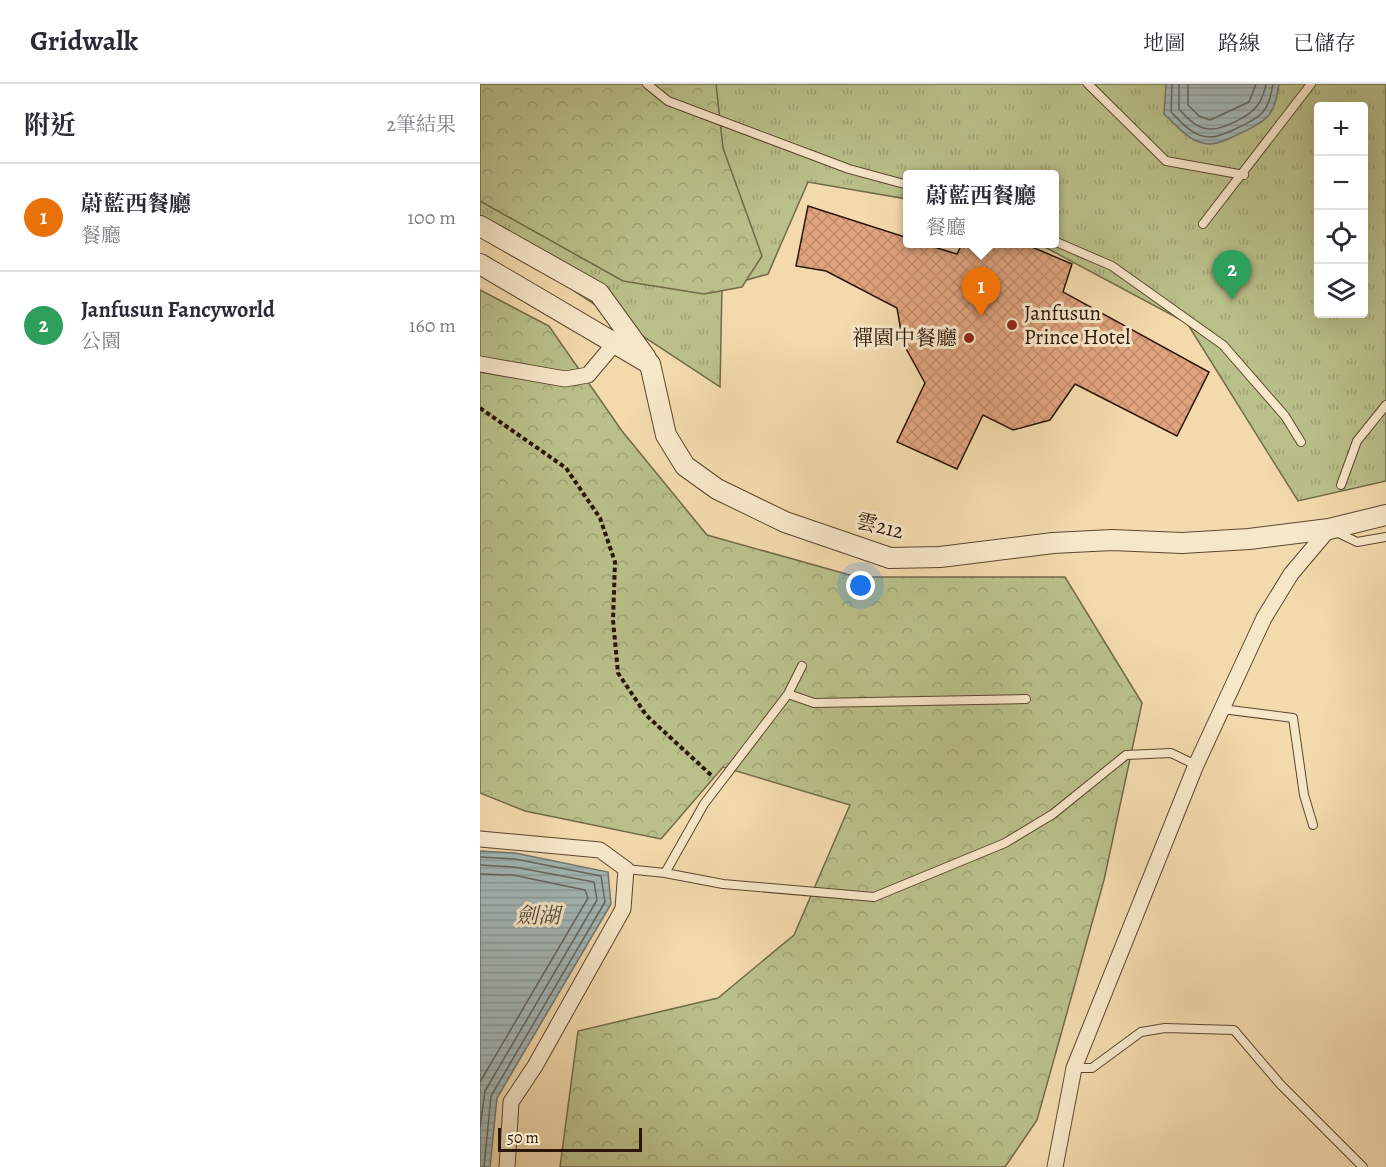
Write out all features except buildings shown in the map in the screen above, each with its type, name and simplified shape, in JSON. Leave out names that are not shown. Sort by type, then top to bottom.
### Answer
[{"type":"street","points":[[480,226],[599,293],[650,364]]},
{"type":"street","points":[[480,264],[650,364]]},
{"type":"street","points":[[480,364],[565,379],[588,375],[615,343]]},
{"type":"street","name":"雲212","points":[[650,364],[666,435],[686,466],[717,489],[785,522],[890,558],[940,557],[1053,543],[1112,540],[1182,543],[1249,539],[1329,529],[1386,515]]},
{"type":"street","points":[[1055,1167],[1074,1068],[1196,765],[1264,618],[1291,574],[1329,529]]},
{"type":"street","points":[[480,839],[600,850],[626,869],[623,909],[535,1066],[511,1102],[507,1167]]},
{"type":"lane","points":[[647,84],[668,101],[849,170],[903,184]]},
{"type":"lane","points":[[1088,84],[1166,161],[1244,175]]},
{"type":"lane","points":[[1203,224],[1244,175],[1311,84]]},
{"type":"lane","points":[[1059,244],[1112,266],[1223,345],[1285,416],[1301,442]]},
{"type":"lane","points":[[1341,485],[1357,441],[1386,405]]},
{"type":"lane","points":[[1329,529],[1356,542],[1386,537]]},
{"type":"lane","points":[[665,873],[704,804],[788,694],[802,666]]},
{"type":"lane","points":[[788,694],[814,703],[1026,699]]},
{"type":"lane","points":[[1222,709],[1293,718],[1304,795],[1313,825]]},
{"type":"lane","points":[[626,869],[665,873],[723,884],[874,897],[1005,843],[1053,814],[1126,755],[1171,753],[1196,765]]},
{"type":"lane","points":[[1074,1068],[1092,1068],[1141,1032],[1165,1028],[1234,1030],[1280,1084],[1363,1167]]},
{"type":"path","points":[[480,408],[566,468],[600,518],[615,562],[613,620],[618,673],[646,715],[720,783]]},
{"type":"green space","points":[[480,84],[1386,84],[1386,481],[1298,501],[1187,323],[1046,248],[1059,248],[1059,170],[903,170],[903,198],[808,182],[768,274],[722,287],[720,387],[480,229]]},
{"type":"green space","points":[[480,84],[716,84],[723,148],[762,256],[742,287],[704,294],[623,281],[480,201]]},
{"type":"green space","points":[[480,290],[549,326],[622,431],[707,535],[857,577],[1065,577],[1142,703],[1104,880],[1037,1120],[1005,1167],[560,1167],[578,1031],[718,998],[794,935],[850,805],[723,767],[661,839],[525,811],[480,793]]},
{"type":"water","points":[[1166,84],[1279,84],[1274,107],[1266,118],[1239,134],[1210,144],[1191,138],[1164,114]]},
{"type":"water","name":"劍湖","points":[[480,851],[515,853],[608,872],[611,904],[497,1098],[490,1167],[480,1167]]},
{"type":"place","name":"Janfusun Fancyworld","points":[[1232,300]]},
{"type":"place","name":"蔚藍西餐廳","points":[[981,317]]},
{"type":"place","name":"Janfusun Prince Hotel","points":[[1012,325]]},
{"type":"place","name":"禪園中餐廳","points":[[969,338]]}]
